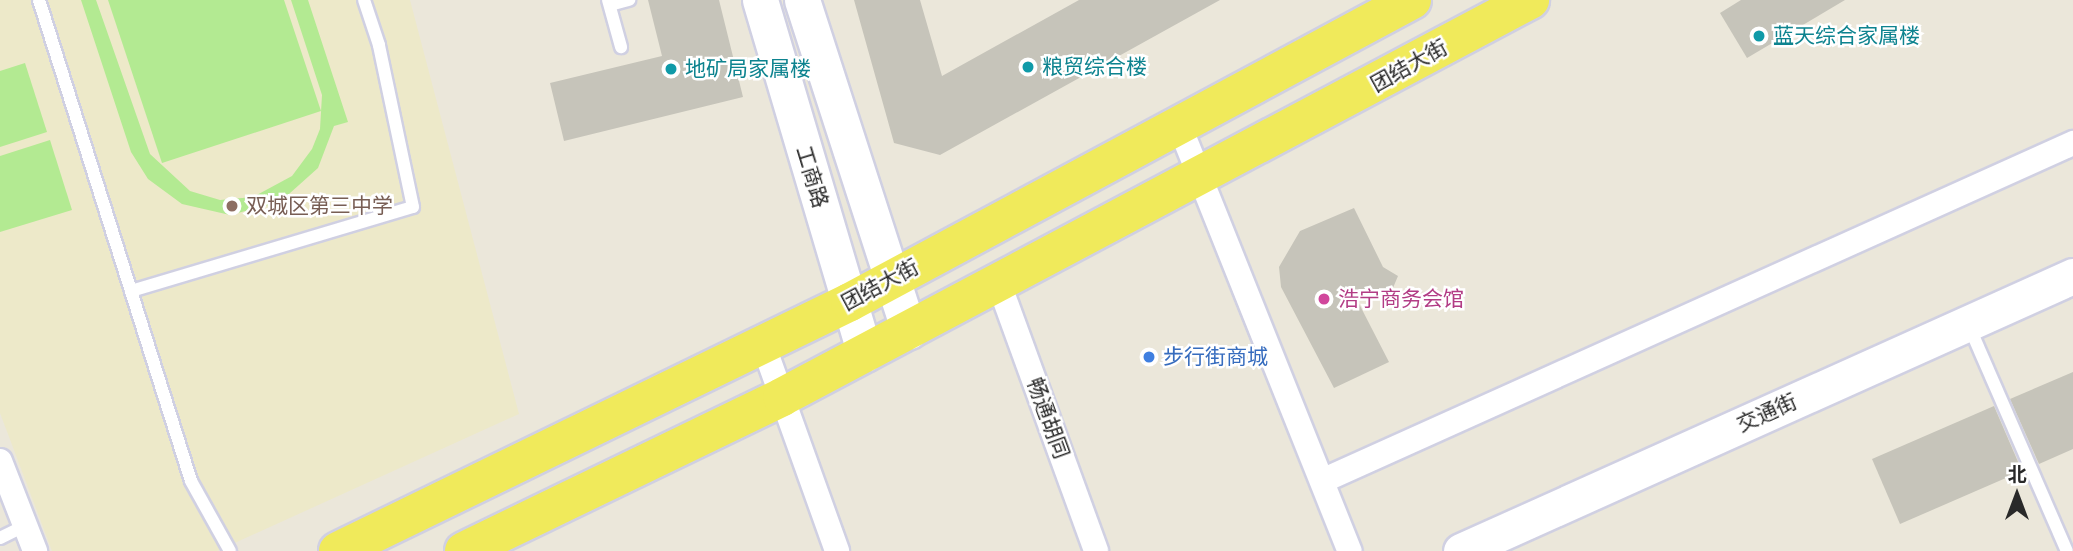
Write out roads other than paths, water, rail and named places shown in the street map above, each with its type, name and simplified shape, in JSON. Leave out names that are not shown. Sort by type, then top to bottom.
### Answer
[{"type":"main road","name":"工商路","points":[[760,0],[865,354]]},
{"type":"main road","points":[[802,0],[909,331]]},
{"type":"main road","name":"团结大街","points":[[338,551],[850,302],[1412,0]]},
{"type":"main road","name":"团结大街","points":[[464,551],[782,397],[1201,178],[1530,0]]},
{"type":"main road","name":"交通街","points":[[1461,551],[2073,276]]},
{"type":"street","points":[[1180,127],[1350,551]]},
{"type":"street","points":[[1322,481],[2073,143]]},
{"type":"street","name":"畅通胡同","points":[[999,284],[1096,551]]},
{"type":"street","points":[[764,344],[837,551]]},
{"type":"street","points":[[0,461],[35,551]]},
{"type":"lane","points":[[39,0],[191,481],[230,551]]},
{"type":"lane","points":[[131,291],[414,207],[364,0]]},
{"type":"lane","points":[[621,47],[609,2],[629,0]]},
{"type":"lane","points":[[1968,323],[2067,551]]},
{"type":"lane","points":[[0,538],[25,526]]},
{"type":"place","name":"蓝天综合家属楼","points":[[1759,36]]},
{"type":"place","name":"粮贸综合楼","points":[[1028,67]]},
{"type":"place","name":"地矿局家属楼","points":[[671,69]]},
{"type":"place","name":"双城区第三中学","points":[[232,206]]},
{"type":"place","name":"浩宁商务会馆","points":[[1324,299]]},
{"type":"place","name":"步行街商城","points":[[1149,357]]}]
